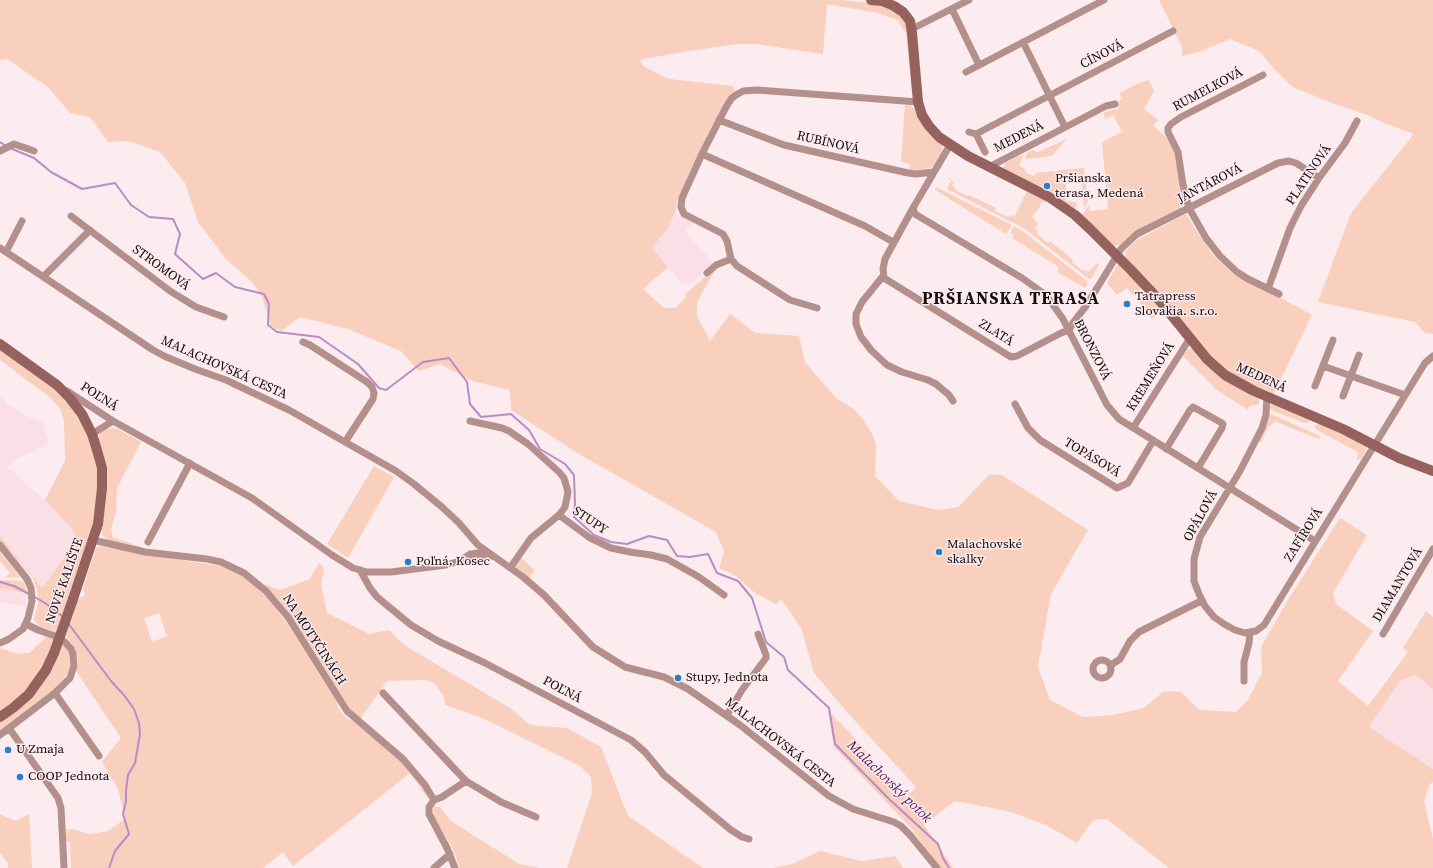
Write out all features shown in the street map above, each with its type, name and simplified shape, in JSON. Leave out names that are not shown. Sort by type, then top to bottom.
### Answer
[{"type":"street","points":[[871,0],[888,3],[899,9],[907,17],[912,30],[918,102],[922,115],[929,126],[939,137],[950,145],[989,167]]},
{"type":"street","points":[[912,30],[969,0]]},
{"type":"street","points":[[966,72],[1104,0]]},
{"type":"street","points":[[952,9],[979,65]]},
{"type":"street","points":[[1161,28],[1165,36]]},
{"type":"street","name":"CÍNOVÁ","points":[[986,152],[973,133],[1050,96],[1173,32]]},
{"type":"street","points":[[1023,42],[1065,127]]},
{"type":"street","name":"RUMELKOVÁ","points":[[1189,208],[1183,184],[1178,152],[1168,132],[1171,124],[1181,117],[1263,75]]},
{"type":"street","points":[[817,308],[790,300],[737,266],[731,259],[727,241],[723,234],[687,216],[682,211],[682,198],[702,154],[731,100],[736,94],[749,90],[918,102]]},
{"type":"street","name":"MEDENÁ","points":[[989,167],[1106,106],[1115,104]]},
{"type":"street","name":"RUBÍNOVÁ","points":[[719,120],[784,145],[908,173],[916,174],[934,172]]},
{"type":"street","name":"PLATINOVÁ","points":[[1268,289],[1295,217],[1304,200],[1345,143],[1357,121]]},
{"type":"street","points":[[6,148],[14,144],[34,151]]},
{"type":"street","points":[[950,145],[893,242],[885,258],[883,276],[862,302],[856,314],[856,324],[861,337],[871,350],[887,364],[902,372],[928,380],[943,390],[953,401]]},
{"type":"street","points":[[702,154],[865,226],[893,242]]},
{"type":"street","name":"JANTÁROVÁ","points":[[1117,255],[1121,248],[1137,234],[1283,161],[1296,163],[1319,178]]},
{"type":"street","name":"MEDENÁ","points":[[989,167],[1056,201],[1090,229],[1117,255],[1160,301],[1207,359],[1225,376],[1242,386],[1343,429],[1399,458],[1433,471]]},
{"type":"street","name":"BRONZOVÁ","points":[[913,208],[916,215],[1022,278],[1046,295],[1056,308],[1069,330],[1107,405],[1119,419],[1315,541]]},
{"type":"street","points":[[1189,208],[1206,238],[1220,256],[1237,272],[1279,294]]},
{"type":"street","name":"STROMOVÁ","points":[[71,216],[176,294],[196,307],[224,317]]},
{"type":"street","points":[[3,250],[22,221]]},
{"type":"street","points":[[43,277],[90,230]]},
{"type":"street","name":"MALACHOVSKÁ CESTA","points":[[3,250],[164,356],[237,384],[289,410],[396,471],[414,484],[459,523],[476,550],[490,554],[544,595],[584,639],[604,654],[625,667],[664,677],[688,689],[727,716],[829,796],[853,809],[894,822],[901,826],[937,868]]},
{"type":"street","points":[[1069,330],[1086,306],[1117,255]]},
{"type":"street","points":[[706,273],[716,265],[731,259]]},
{"type":"street","name":"ZLATÁ","points":[[883,276],[887,280],[1006,354],[1014,357],[1069,330]]},
{"type":"street","name":"KREMEŇOVÁ","points":[[1133,428],[1190,338]]},
{"type":"street","points":[[1315,386],[1333,340]]},
{"type":"street","points":[[303,342],[310,344],[367,382],[372,387],[374,393],[373,399],[345,442]]},
{"type":"street","name":"POĽNÁ","points":[[0,344],[57,385],[113,421],[252,498],[341,562],[360,570],[376,573],[446,565]]},
{"type":"street","points":[[1343,396],[1359,355]]},
{"type":"street","name":"ZAFÍROVÁ","points":[[1250,633],[1256,631],[1264,625],[1425,363],[1433,356]]},
{"type":"street","points":[[1323,366],[1405,395]]},
{"type":"street","name":"NOVÉ KALIŠTE","points":[[0,717],[30,694],[46,670],[54,653],[98,524],[102,488],[102,468],[92,434],[82,414],[69,397],[57,385]]},
{"type":"street","points":[[1230,489],[1262,428],[1266,415],[1267,396]]},
{"type":"street","name":"TOPÁSOVÁ","points":[[1016,404],[1028,428],[1040,440],[1117,488],[1128,483],[1153,441]]},
{"type":"street","points":[[1166,449],[1193,407],[1222,423],[1222,428],[1198,468]]},
{"type":"street","points":[[92,434],[113,421]]},
{"type":"street","name":"STUPY","points":[[470,421],[509,431],[528,444],[560,472],[564,478],[568,492],[565,507],[559,515],[597,542],[620,550],[667,559],[699,577],[724,595]]},
{"type":"street","points":[[148,542],[190,463]]},
{"type":"street","name":"OPÁLOVÁ","points":[[1230,489],[1200,537],[1195,551],[1194,574],[1196,588],[1201,601],[1209,611],[1224,624],[1240,632],[1250,633]]},
{"type":"street","points":[[510,568],[531,538],[559,515]]},
{"type":"street","name":"NA MOTYČINÁCH","points":[[93,540],[145,552],[207,559],[220,562],[244,573],[255,581],[278,604],[288,617],[347,711],[403,759],[425,785],[434,800]]},
{"type":"street","points":[[0,545],[25,574],[31,588],[32,601],[26,624],[17,635],[0,643]]},
{"type":"street","name":"DIAMANTOVÁ","points":[[1383,634],[1433,549]]},
{"type":"street","name":"MALACHOVSKÁ CESTA","points":[[446,565],[460,561],[476,550]]},
{"type":"street","points":[[1426,560],[1433,565]]},
{"type":"street","name":"POĽNÁ","points":[[360,570],[377,597],[411,625],[438,641],[485,663],[631,740],[645,752],[664,775],[730,830],[748,839]]},
{"type":"street","points":[[1111,665],[1120,659],[1130,641],[1139,632],[1201,601]]},
{"type":"street","points":[[0,735],[55,693],[66,683],[73,672],[74,661],[71,649],[65,642],[58,637],[26,624]]},
{"type":"street","points":[[1244,681],[1244,662],[1250,633]]},
{"type":"street","points":[[727,716],[742,690],[766,658],[758,634]]},
{"type":"street","points":[[55,693],[99,756]]},
{"type":"street","points":[[383,693],[466,781],[501,802],[536,817]]},
{"type":"street","points":[[10,728],[58,798],[62,808],[64,868]]},
{"type":"street","points":[[455,868],[450,854],[429,814],[429,807],[434,800],[442,797],[466,781]]},
{"type":"street","points":[[434,868],[450,854]]},
{"type":"shaded area","points":[[0,0],[842,0],[870,3],[892,8],[906,22],[912,94],[906,34],[898,20],[878,13],[827,4],[823,54],[757,44],[738,44],[689,51],[643,59],[640,61],[643,66],[669,79],[733,86],[735,91],[725,103],[688,176],[677,201],[675,213],[668,228],[652,248],[668,267],[643,289],[664,308],[675,308],[686,297],[685,294],[717,267],[697,302],[697,316],[710,341],[730,314],[756,333],[799,336],[805,362],[837,399],[854,409],[872,434],[876,444],[875,476],[899,501],[938,510],[958,507],[990,474],[1002,475],[1088,530],[1051,594],[1038,667],[1050,700],[1083,717],[1112,715],[1144,708],[1164,691],[1181,692],[1199,710],[1236,712],[1248,700],[1262,673],[1261,647],[1289,598],[1340,518],[1367,535],[1333,593],[1336,604],[1373,631],[1338,681],[1368,706],[1408,652],[1403,648],[1426,611],[1433,617],[1433,689],[1416,675],[1400,681],[1369,727],[1433,769],[1433,782],[1430,784],[1424,801],[1433,839],[1433,868],[1169,868],[1107,819],[1093,820],[1077,843],[1046,825],[1008,811],[955,801],[924,825],[953,868],[940,868],[912,829],[834,747],[828,711],[851,734],[905,798],[916,787],[846,711],[814,673],[801,628],[781,599],[776,604],[755,593],[736,576],[719,568],[724,552],[716,532],[579,454],[511,410],[510,390],[472,381],[440,364],[419,371],[401,351],[348,329],[300,317],[281,331],[271,326],[262,297],[253,283],[226,259],[198,222],[185,183],[160,152],[128,141],[108,142],[90,117],[70,113],[48,87],[7,59],[0,60]]},
{"type":"shaded area","points":[[1159,0],[1433,0],[1433,334],[1425,333],[1415,322],[1318,302],[1351,213],[1414,134],[1293,87],[1274,69],[1259,51],[1230,39],[1199,52],[1182,56],[1182,47]]},
{"type":"shaded area","points":[[1149,80],[1154,91],[1144,109],[1158,120],[1153,126],[1172,144],[1176,155],[1183,205],[1178,210],[1120,245],[1113,246],[1082,215],[1089,205],[1089,211],[1108,209],[1102,142],[1122,132],[1113,115],[1106,119],[1103,113],[1118,110],[1119,101],[1122,99],[1120,93],[1139,83]]},
{"type":"shaded area","points":[[905,104],[910,105],[917,111],[943,143],[942,152],[933,167],[917,171],[909,170],[910,164],[901,162]]},
{"type":"shaded area","points":[[1067,139],[1052,156],[1025,159],[1027,153],[1032,150],[1038,152]]},
{"type":"shaded area","points":[[1024,154],[1019,166],[1024,168],[1026,173],[1034,176],[1036,173],[1084,168],[1088,201],[1084,208],[1081,174],[1066,176],[1066,201],[1076,202],[1077,206],[1075,209],[1049,190],[1004,171],[1003,168],[1005,163]]},
{"type":"shaded area","points":[[951,178],[950,180],[954,182],[952,186],[956,188],[955,190],[996,208],[995,211],[1008,217],[1010,215],[1014,217],[1026,193],[1028,192],[1047,201],[1040,204],[1041,205],[1032,217],[1038,224],[1035,229],[1038,232],[1037,234],[1048,243],[1050,241],[1073,260],[1072,262],[1083,271],[1085,270],[1088,272],[1097,263],[1099,264],[1091,279],[1089,279],[1025,229],[947,189],[951,181],[948,179]]},
{"type":"shaded area","points":[[936,187],[1012,225],[1006,234],[935,190]]},
{"type":"shaded area","points":[[675,213],[693,223],[685,231],[713,263],[694,281],[683,285],[652,248],[668,229]]},
{"type":"shaded area","points":[[1186,214],[1214,256],[1232,273],[1252,285],[1278,296],[1312,315],[1273,395],[1239,380],[1217,365],[1126,259],[1126,251],[1137,240]]},
{"type":"shaded area","points":[[1014,226],[1024,232],[1087,281],[1085,288],[1057,272],[1059,267],[1012,238],[1014,235],[1010,233]]},
{"type":"shaded area","points":[[1118,264],[1141,286],[1140,290],[1134,296],[1127,288],[1117,295],[1107,283]]},
{"type":"shaded area","points":[[1142,293],[1147,293],[1160,309],[1161,312],[1152,319],[1141,307],[1142,305],[1136,298]]},
{"type":"shaded area","points":[[0,348],[55,388],[65,399],[83,423],[90,438],[96,461],[98,493],[93,528],[56,632],[41,627],[35,622],[34,619],[38,604],[37,590],[33,578],[0,540],[0,536],[42,588],[76,541],[74,531],[45,500],[65,461],[64,421],[60,409],[51,398],[0,360]]},
{"type":"shaded area","points":[[1194,348],[1218,376],[1241,389],[1259,396],[1259,403],[1257,405],[1252,405],[1248,410],[1217,390],[1183,356],[1188,349]]},
{"type":"shaded area","points":[[0,394],[7,403],[27,416],[43,422],[49,444],[18,458],[8,467],[45,500],[74,531],[76,541],[42,588],[0,536]]},
{"type":"shaded area","points":[[1272,404],[1309,419],[1309,423],[1304,423],[1271,410],[1270,406]]},
{"type":"shaded area","points":[[1271,414],[1320,436],[1319,439],[1274,421],[1271,426],[1268,427],[1261,443],[1259,442]]},
{"type":"shaded area","points":[[1321,423],[1367,447],[1362,459],[1360,458],[1357,461],[1358,452],[1317,430],[1314,426]]},
{"type":"shaded area","points":[[116,428],[141,442],[117,488],[116,512],[111,529],[113,537],[149,550],[109,541],[103,536],[101,529],[98,439],[100,433],[107,429]]},
{"type":"shaded area","points":[[374,466],[394,477],[348,558],[327,544]]},
{"type":"shaded area","points":[[101,546],[220,566],[236,572],[250,581],[268,598],[290,627],[337,701],[338,708],[347,719],[353,721],[393,753],[412,772],[424,789],[428,799],[410,773],[293,866],[283,852],[263,868],[71,868],[70,842],[66,842],[66,830],[72,829],[90,834],[108,831],[125,819],[118,789],[102,762],[121,738],[76,671],[78,667],[78,659],[69,639],[64,635],[77,600],[85,595],[83,588],[96,548]],"holes":[[[159,613],[167,636],[152,642],[144,618]]]},
{"type":"shaded area","points":[[0,552],[20,578],[6,577],[10,573],[0,561]]},
{"type":"shaded area","points":[[521,558],[535,570],[529,578],[515,568]]},
{"type":"shaded area","points":[[319,563],[324,567],[321,586],[327,613],[369,634],[389,630],[404,645],[510,708],[530,725],[567,728],[601,747],[628,816],[703,868],[567,868],[592,793],[591,777],[580,766],[503,728],[482,718],[445,705],[444,697],[434,683],[425,680],[387,681],[360,719],[350,710],[286,608],[264,584],[280,590],[310,579]]},
{"type":"shaded area","points":[[0,580],[23,581],[26,593],[0,588]]},
{"type":"shaded area","points":[[0,588],[26,593],[26,607],[0,602]]},
{"type":"shaded area","points":[[46,637],[54,639],[42,671],[16,702],[0,712],[0,648],[18,654],[29,653]]},
{"type":"shaded area","points":[[62,642],[70,656],[71,663],[69,672],[53,691],[0,732],[0,722],[45,680],[54,666]]},
{"type":"shaded area","points":[[1416,675],[1433,689],[1433,769],[1369,727],[1400,681]]},
{"type":"shaded area","points":[[434,806],[440,807],[451,821],[519,864],[541,868],[460,868],[453,849],[433,815]]},
{"type":"shaded area","points":[[0,814],[15,821],[29,814],[32,868],[8,868],[8,863],[0,853]]},
{"type":"shaded area","points":[[820,851],[862,861],[895,856],[903,868],[773,868],[792,864]]},
{"type":"waterway","name":"Malachovský potok","points":[[0,142],[6,146]]},
{"type":"waterway","name":"Malachovský potok","points":[[10,148],[34,158],[51,172],[82,189],[115,183],[131,205],[149,217],[173,219],[180,234],[175,254],[203,279],[216,273],[235,287],[264,294],[269,304],[268,325],[277,332],[319,337],[358,364],[379,388],[386,390],[423,362],[449,358],[467,382],[470,404],[481,417],[511,414],[529,430],[540,449],[565,464],[574,475],[574,517],[594,535],[611,542],[627,544],[649,536],[667,540],[677,556],[690,557],[708,554],[717,573],[738,581],[752,598],[766,642],[784,657],[788,670],[829,708],[835,744],[889,799],[938,844],[943,858],[949,868]]},
{"type":"waterway","points":[[0,582],[14,586],[29,594]]},
{"type":"waterway","points":[[33,596],[62,616]]},
{"type":"waterway","points":[[68,623],[134,709],[139,723],[140,734],[135,763],[128,775],[126,801],[123,814],[129,834],[115,851],[109,868]]},
{"type":"place","name":"Pršianska terasa, Medená","points":[[1047,186]]},
{"type":"place","name":"Tatrapress Slovakia. s.r.o.","points":[[1127,304]]},
{"type":"place","name":"Malachovské skalky","points":[[939,552]]},
{"type":"place","name":"Poľná, Kosec","points":[[408,562]]},
{"type":"place","name":"Stupy, Jednota","points":[[678,678]]},
{"type":"place","name":"U Zmaja","points":[[8,750]]},
{"type":"place","name":"COOP Jednota","points":[[20,777]]},
{"type":"district","name":"PRŠIANSKA TERASA","points":[[1011,300]]}]
